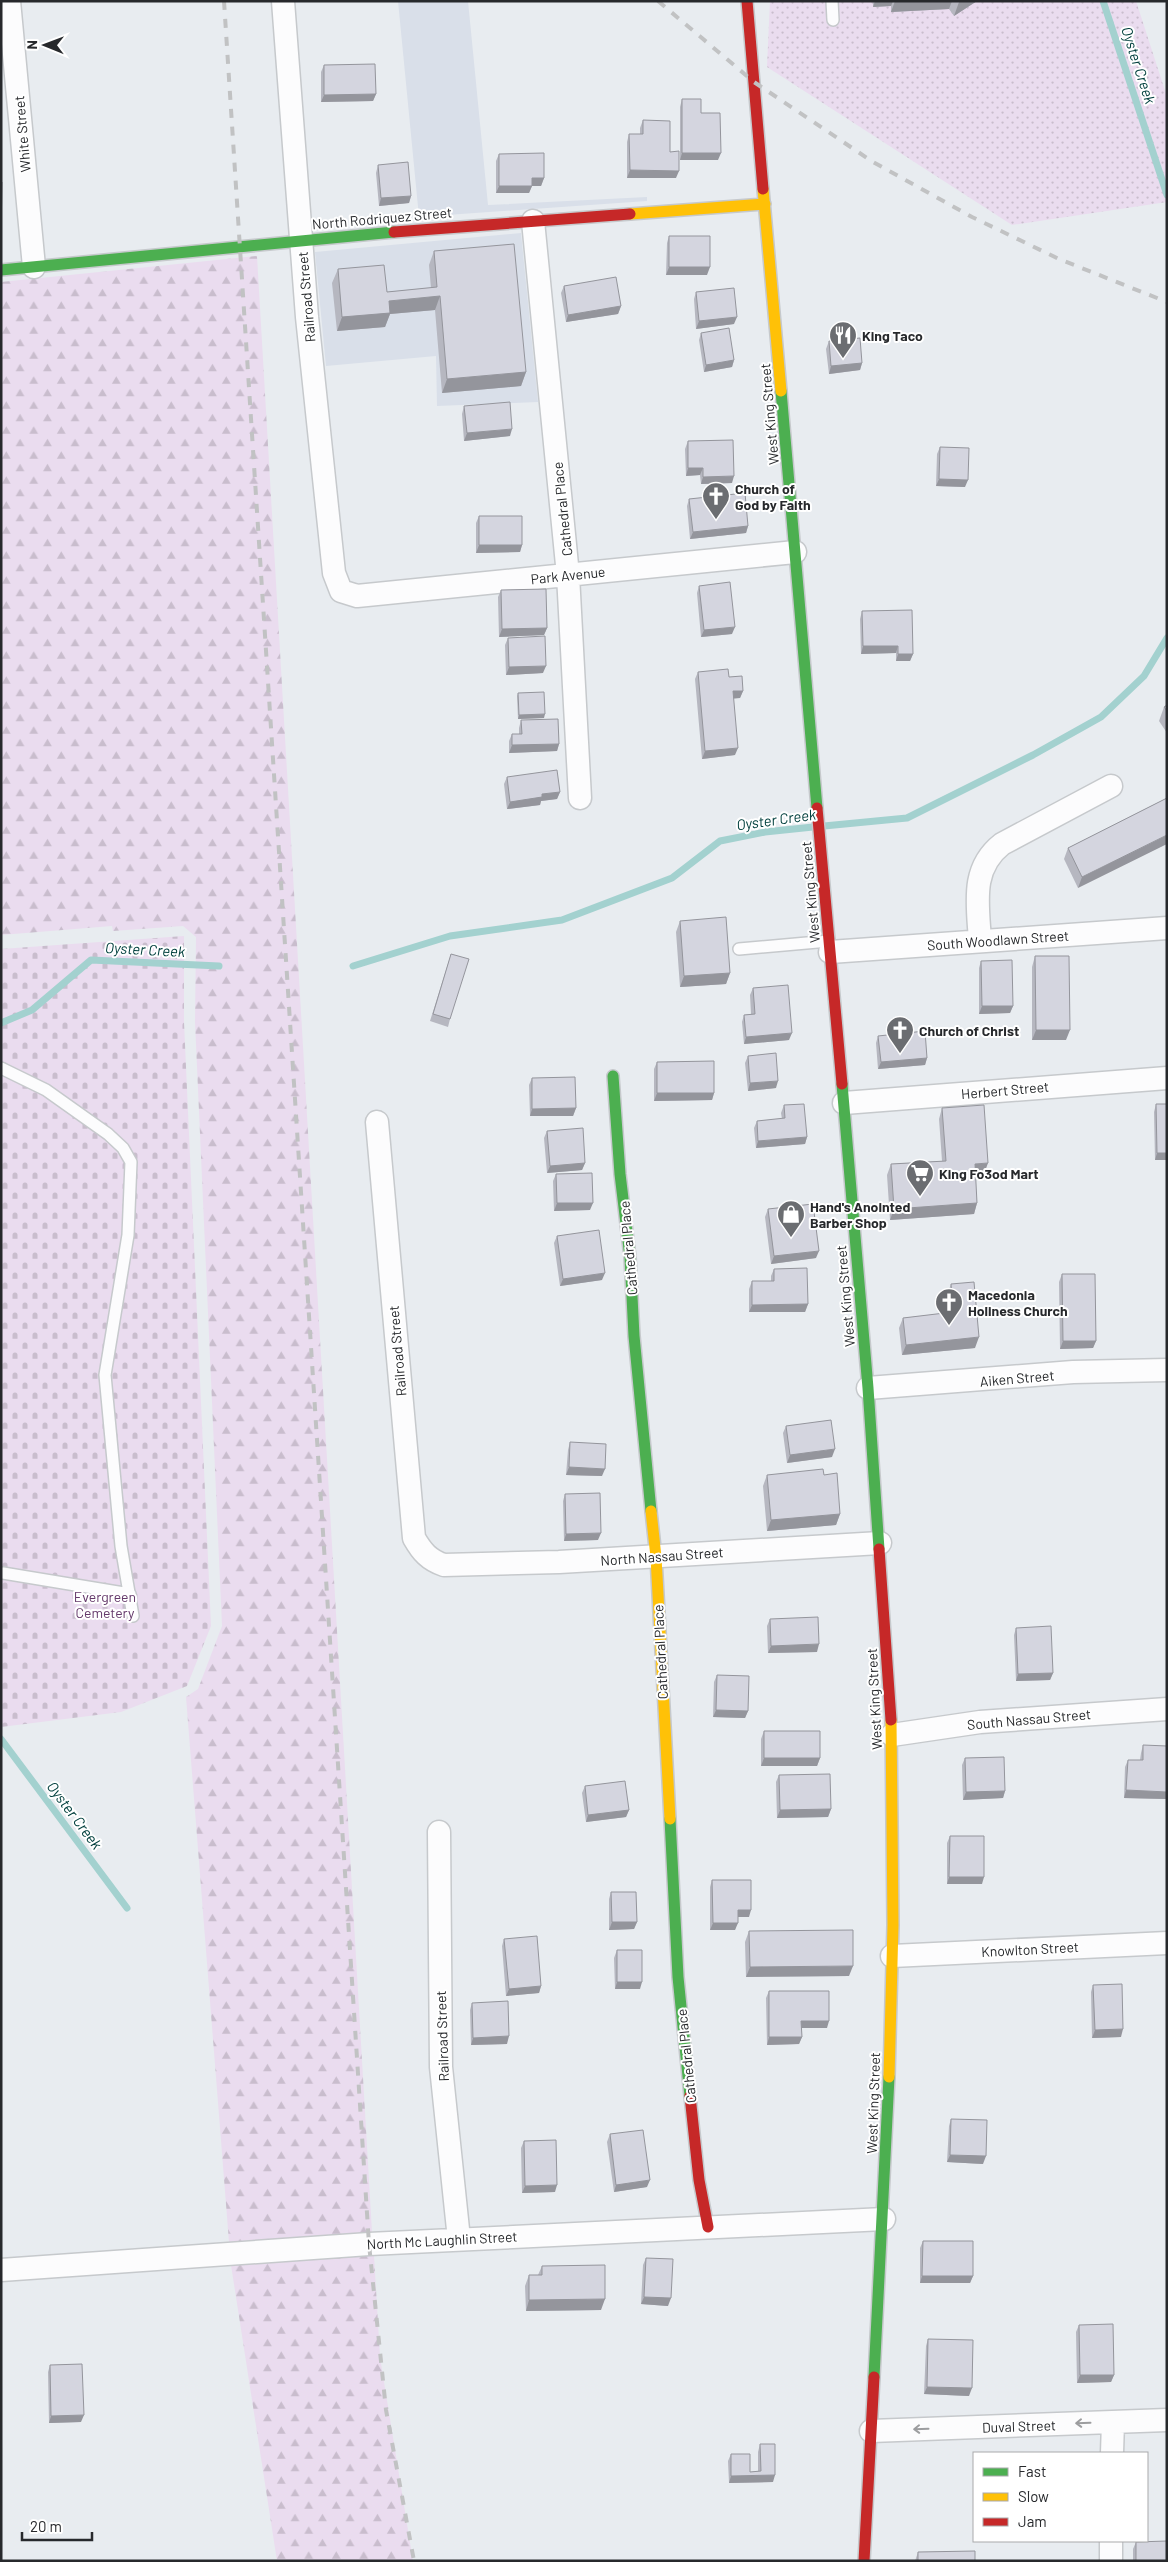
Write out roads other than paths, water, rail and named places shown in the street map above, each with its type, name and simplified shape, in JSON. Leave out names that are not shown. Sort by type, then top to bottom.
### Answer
[{"type":"main road","name":"West King Street","points":[[747,1],[868,1388],[892,1735],[892,1956],[884,2218],[864,2561]]},
{"type":"main road","name":"North Rodriquez Street","points":[[1,270],[423,228],[765,204]]},
{"type":"main road","name":"Cathedral Place","points":[[613,1076],[620,1174],[630,1258],[634,1336],[656,1557],[679,1986],[699,2180],[708,2227]]},
{"type":"street","name":"White Street","points":[[9,1],[34,267]]},
{"type":"street","name":"Railroad Street","points":[[283,1],[301,241],[334,573],[341,591]]},
{"type":"street","name":"Cathedral Place","points":[[533,221],[568,574],[580,798]]},
{"type":"street","name":"Park Avenue","points":[[341,591],[357,596],[795,552]]},
{"type":"street","points":[[980,941],[978,893],[982,870],[989,854],[1002,844],[1111,786]]},
{"type":"street","name":"South Woodlawn Street","points":[[829,946],[980,941],[1167,928]]},
{"type":"street","name":"Herbert Street","points":[[844,1103],[1167,1078]]},
{"type":"street","name":"Railroad Street","points":[[377,1122],[414,1538],[422,1553],[435,1562],[444,1565]]},
{"type":"street","name":"Aiken Street","points":[[868,1388],[1074,1372],[1167,1370]]},
{"type":"street","name":"North Nassau Street","points":[[444,1565],[656,1557],[806,1545],[880,1543]]},
{"type":"street","name":"South Nassau Street","points":[[892,1735],[980,1722],[1167,1709]]},
{"type":"street","name":"Railroad Street","points":[[439,1832],[441,2066],[459,2239]]},
{"type":"street","name":"Knowlton Street","points":[[892,1956],[1167,1943]]},
{"type":"street","name":"North Mc Laughlin Street","points":[[1,2270],[459,2239],[884,2218]]},
{"type":"street","name":"Duval Street","points":[[871,2431],[1167,2420]]},
{"type":"street","points":[[1112,2452],[1113,2422]]},
{"type":"street","points":[[1111,2542],[1111,2561]]},
{"type":"lane","points":[[832,1],[833,20]]},
{"type":"lane","points":[[739,949],[829,946]]},
{"type":"lane","points":[[1,1068],[46,1090],[108,1134],[123,1148],[131,1162],[128,1235],[105,1375],[121,1546],[134,1616]]},
{"type":"lane","points":[[3,1574],[130,1594]]},
{"type":"waterway","name":"Oyster Creek","points":[[1103,1],[1167,195]]},
{"type":"waterway","name":"Oyster Creek","points":[[824,826],[907,818],[1033,755],[1101,717],[1144,676],[1167,638]]},
{"type":"waterway","name":"Oyster Creek","points":[[353,966],[450,936],[562,920],[672,878],[720,841],[765,832],[813,827]]},
{"type":"waterway","name":"Oyster Creek","points":[[1,1023],[32,1010],[91,960],[219,966]]},
{"type":"waterway","name":"Oyster Creek","points":[[1,1739],[127,1908]]},
{"type":"railway","points":[[224,1],[369,2244],[386,2410],[414,2561]]},
{"type":"railway","points":[[658,1],[754,82],[873,162],[972,217],[1059,259],[1167,302]]},
{"type":"place","name":"King Taco","points":[[843,359]]},
{"type":"place","name":"Church of God by Faith","points":[[716,520]]},
{"type":"place","name":"Church of Christ","points":[[900,1054]]},
{"type":"place","name":"King Fo3od Mart","points":[[920,1197]]},
{"type":"place","name":"Hand's Anointed Barber Shop","points":[[791,1238]]},
{"type":"place","name":"Macedonia Holiness Church","points":[[949,1326]]},
{"type":"park label","name":"Evergreen Cemetery","points":[[105,1604]]}]
